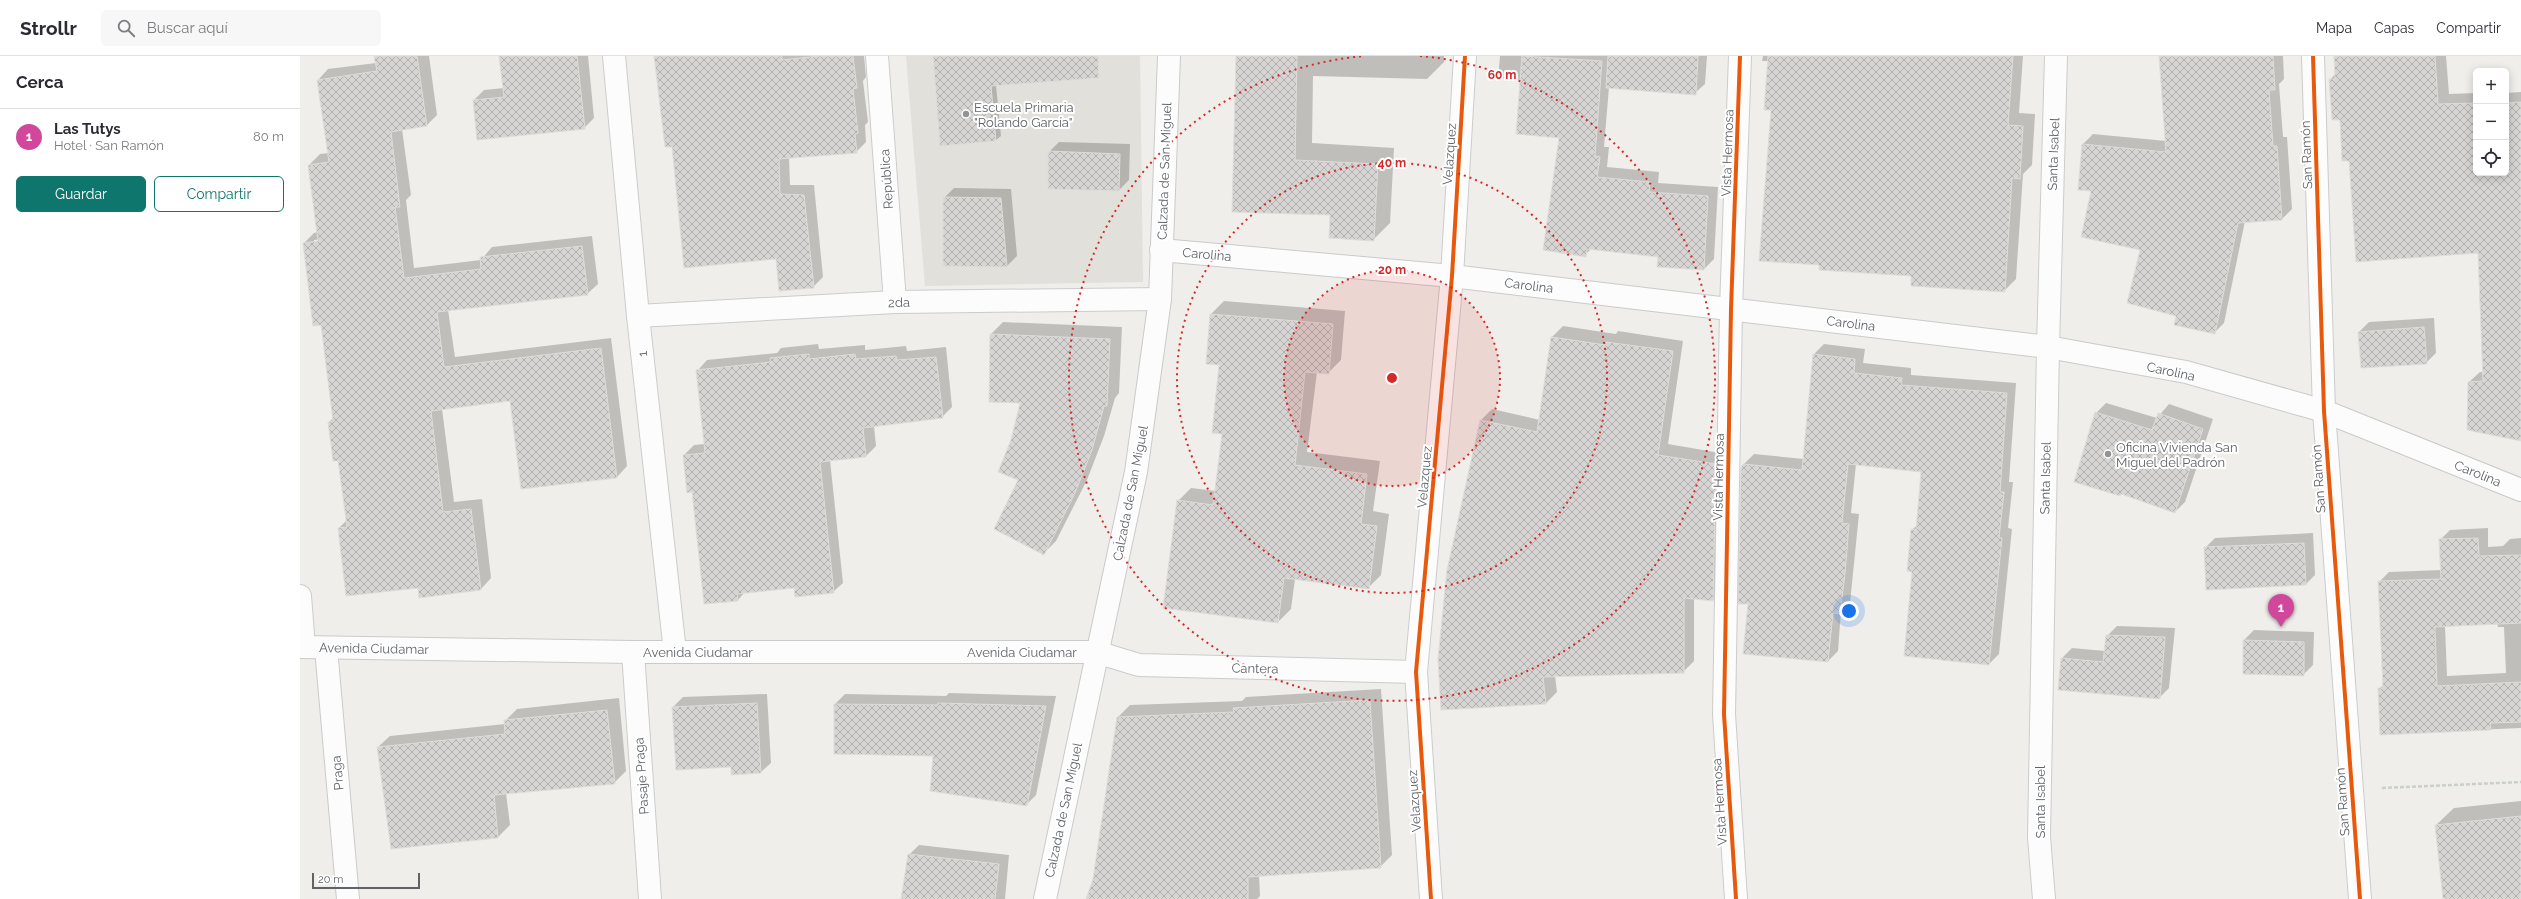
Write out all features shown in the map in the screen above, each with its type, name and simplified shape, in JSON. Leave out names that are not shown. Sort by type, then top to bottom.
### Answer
[{"type":"street","name":"1","points":[[614,56],[638,316],[676,652]]},
{"type":"street","name":"República","points":[[877,56],[894,302]]},
{"type":"street","name":"Calzada de San Miguel","points":[[1045,899],[1096,652],[1136,472],[1160,299],[1169,56]]},
{"type":"street","name":"Velazquez","points":[[1431,899],[1416,672],[1452,276],[1465,56]]},
{"type":"street","name":"Vista Hermosa","points":[[1736,899],[1724,714],[1731,309],[1740,56]]},
{"type":"street","name":"Santa Isabel","points":[[2044,899],[2039,837],[2048,347],[2056,56]]},
{"type":"street","name":"San Ramón","points":[[2313,56],[2324,411],[2360,899]]},
{"type":"street","name":"Carolina","points":[[1161,250],[1452,276],[2048,347],[2186,372],[2324,411],[2521,490]]},
{"type":"street","name":"2da","points":[[638,316],[894,302],[1160,299]]},
{"type":"street","points":[[300,596],[302,647]]},
{"type":"street","name":"Avenida Ciudamar","points":[[302,647],[633,652],[1096,652]]},
{"type":"street","name":"Praga","points":[[326,648],[348,899]]},
{"type":"street","name":"Pasaje Praga","points":[[633,652],[650,899]]},
{"type":"street","name":"Cantera","points":[[1096,652],[1139,665],[1416,672]]},
{"type":"path","points":[[2352,790],[2521,782]]},
{"type":"shaded area","points":[[906,56],[1140,56],[1143,282],[925,286]]},
{"type":"building","points":[[374,56],[417,56],[427,126],[391,132],[400,207],[395,207],[404,278],[481,269],[480,257],[582,246],[588,295],[437,312],[444,367],[601,348],[617,478],[521,489],[510,401],[431,411],[443,512],[471,509],[481,590],[419,598],[418,588],[346,596],[338,528],[347,527],[338,461],[333,461],[328,422],[333,421],[321,325],[313,326],[303,243],[318,241],[308,165],[329,162],[317,80],[377,71]]},
{"type":"building","points":[[499,56],[577,56],[585,129],[477,140],[473,100],[504,97]]},
{"type":"building","points":[[654,56],[782,56],[782,60],[819,56],[853,56],[857,88],[853,89],[858,133],[855,134],[857,153],[779,159],[780,194],[804,195],[814,288],[779,291],[776,259],[684,268],[672,147],[665,147]]},
{"type":"building","name":"Escuela Primaria \"Rolando García\"","points":[[933,56],[1098,56],[1099,78],[991,86],[996,141],[940,146]]},
{"type":"building","points":[[1236,56],[1297,56],[1295,160],[1378,164],[1374,241],[1329,238],[1330,215],[1232,212]]},
{"type":"building","points":[[1522,56],[1602,61],[1595,156],[1600,157],[1597,177],[1650,182],[1649,192],[1708,196],[1704,270],[1657,267],[1658,257],[1587,249],[1586,257],[1543,250],[1559,138],[1516,134]]},
{"type":"building","points":[[1608,56],[1698,56],[1696,95],[1606,88]]},
{"type":"building","points":[[1768,56],[2013,56],[2008,125],[2023,126],[2020,179],[2012,178],[2005,292],[1911,286],[1911,276],[1819,270],[1819,265],[1759,261],[1771,110],[1764,110]]},
{"type":"building","points":[[2159,56],[2273,56],[2275,90],[2269,90],[2273,146],[2277,146],[2282,220],[2238,223],[2215,334],[2174,325],[2176,316],[2127,303],[2140,250],[2081,237],[2091,191],[2078,190],[2082,144],[2166,152]]},
{"type":"building","points":[[2334,56],[2435,56],[2438,104],[2473,103],[2473,176],[2509,176],[2509,103],[2521,102],[2521,441],[2467,430],[2468,382],[2483,381],[2478,253],[2356,262],[2349,161],[2342,161],[2340,120],[2332,120],[2329,79],[2335,79]]},
{"type":"building","points":[[1048,151],[1120,154],[1119,191],[1048,189]]},
{"type":"building","points":[[943,197],[1001,198],[1007,267],[943,266]]},
{"type":"building","points":[[1210,314],[1333,324],[1329,374],[1305,372],[1295,465],[1367,474],[1361,524],[1377,526],[1369,589],[1284,578],[1278,623],[1163,608],[1177,500],[1213,505],[1222,434],[1212,433],[1219,365],[1206,364]]},
{"type":"building","points":[[2424,327],[2427,364],[2361,368],[2358,332]]},
{"type":"building","points":[[990,334],[1110,339],[1107,406],[1104,406],[1092,450],[1075,493],[1044,555],[994,529],[1018,480],[998,472],[1011,440],[1020,403],[989,402]]},
{"type":"building","points":[[1551,337],[1606,345],[1606,342],[1673,351],[1658,455],[1716,464],[1713,601],[1684,598],[1684,673],[1543,677],[1546,704],[1441,710],[1438,659],[1447,570],[1480,420],[1537,432]]},
{"type":"building","points":[[809,354],[809,359],[855,354],[856,359],[896,356],[897,360],[936,357],[943,418],[863,428],[866,457],[820,462],[834,593],[795,597],[794,588],[737,594],[738,601],[704,604],[692,492],[687,493],[683,455],[705,453],[696,370],[771,362],[770,358]]},
{"type":"building","points":[[1813,354],[1855,359],[1854,373],[1902,378],[1901,385],[2007,393],[2000,492],[2004,492],[1999,538],[2002,538],[1989,665],[1904,656],[1912,572],[1907,571],[1911,529],[1916,530],[1921,472],[1848,464],[1842,523],[1849,524],[1845,574],[1840,614],[1833,613],[1828,662],[1743,654],[1748,604],[1738,604],[1741,468],[1743,464],[1802,470]]},
{"type":"building","points":[[2095,412],[2152,430],[2158,413],[2203,429],[2175,513],[2121,494],[2120,496],[2074,482]]},
{"type":"building","points":[[2478,538],[2479,556],[2521,555],[2521,623],[2435,627],[2437,686],[2521,682],[2521,722],[2490,723],[2491,730],[2380,735],[2378,688],[2383,688],[2378,581],[2441,579],[2439,539]]},
{"type":"building","points":[[2304,543],[2306,585],[2206,590],[2204,547]]},
{"type":"building","points":[[2106,635],[2165,637],[2160,699],[2058,690],[2061,658],[2103,662]]},
{"type":"building","points":[[2243,640],[2304,642],[2304,676],[2243,674]]},
{"type":"building","points":[[1370,700],[1381,868],[1248,877],[1248,899],[1086,899],[1093,879],[1117,717],[1234,712],[1233,708]]},
{"type":"building","points":[[757,703],[761,773],[731,775],[731,767],[676,770],[672,707]]},
{"type":"building","points":[[938,703],[1046,706],[1027,806],[930,791],[933,756],[834,754],[834,704],[938,705]]},
{"type":"building","points":[[607,710],[615,784],[494,795],[498,838],[391,849],[377,747],[505,734],[504,720]]},
{"type":"building","points":[[2521,816],[2521,899],[2443,899],[2435,825]]},
{"type":"building","points":[[908,854],[999,864],[995,899],[901,899]]},
{"type":"cycle path","points":[[1431,899],[1416,672],[1452,276],[1465,56]]},
{"type":"cycle path","points":[[1736,899],[1724,714],[1731,309],[1740,56]]},
{"type":"cycle path","points":[[2313,56],[2324,411],[2360,899]]},
{"type":"place","name":"Escuela Primaria \"Rolando García\"","points":[[966,114]]},
{"type":"place","name":"Oficina Vivienda San Miguel del Padrón","points":[[2108,454]]},
{"type":"place","name":"Las Tutys","points":[[2281,627]]}]
